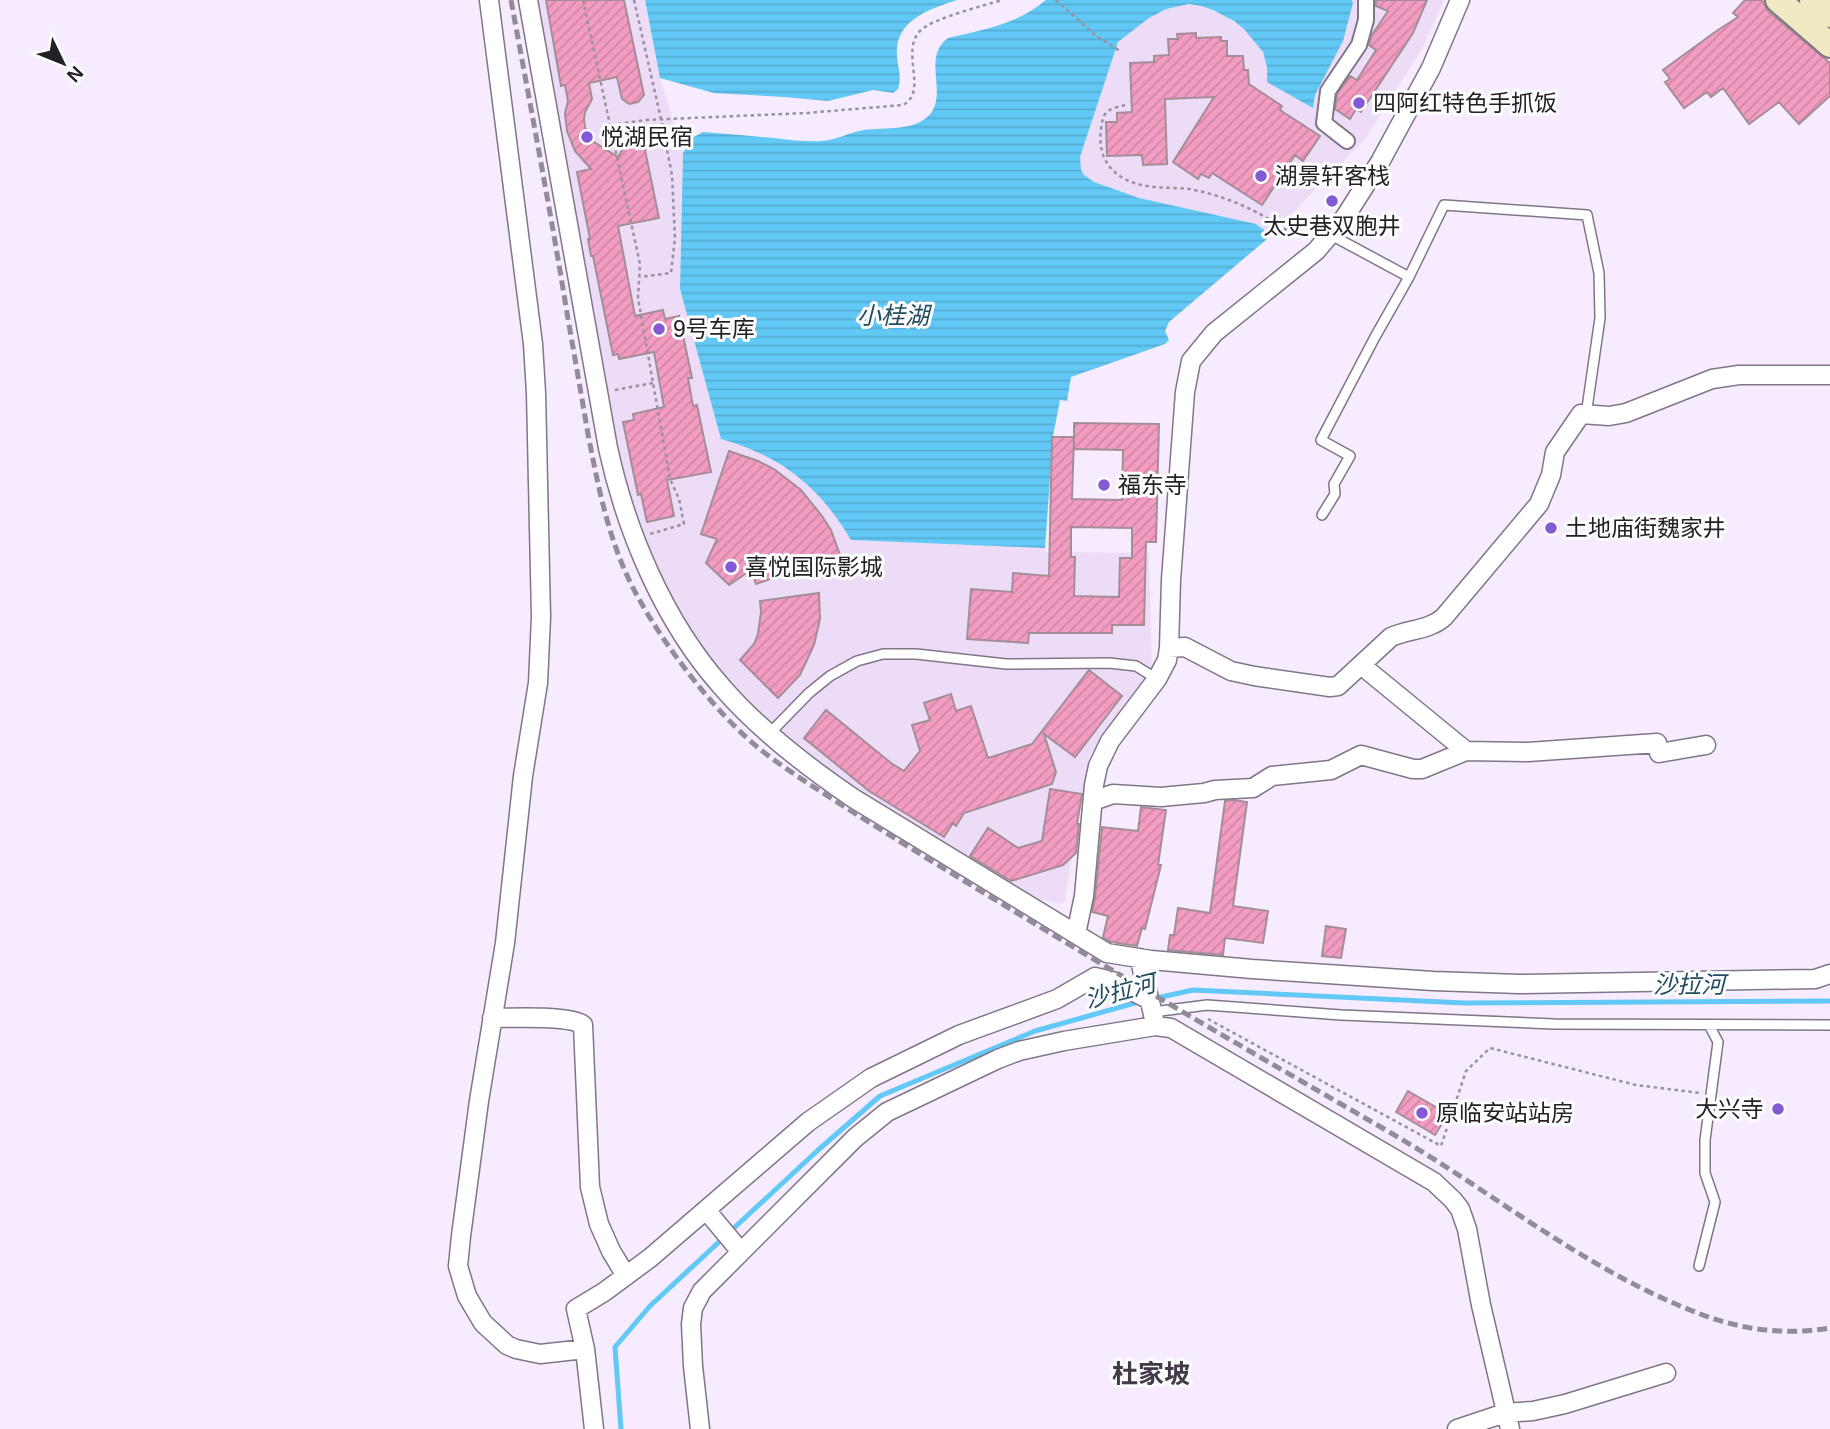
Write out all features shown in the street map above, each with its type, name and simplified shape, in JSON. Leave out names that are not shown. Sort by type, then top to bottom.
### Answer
[{"type":"main road","points":[[1777,0],[1830,45]]},
{"type":"main road","points":[[1812,0],[1830,15]]},
{"type":"street","points":[[489,0],[533,344],[541,617],[538,683],[523,776],[505,943],[479,1101],[458,1266],[467,1296],[483,1323],[508,1345],[540,1354],[585,1349]]},
{"type":"street","points":[[528,0],[614,477],[635,539],[656,585],[685,638],[703,664],[741,708],[823,777],[1107,953],[1141,966],[1252,969],[1519,984],[1815,979],[1830,974]]},
{"type":"street","points":[[1347,141],[1324,123],[1328,91],[1359,45],[1366,20],[1366,0]]},
{"type":"street","points":[[1076,934],[1084,896],[1094,785],[1103,753],[1157,679],[1167,660],[1185,392],[1191,361],[1214,332],[1308,258],[1331,234],[1360,196],[1431,68],[1460,0]]},
{"type":"street","points":[[1169,648],[1185,648],[1231,671],[1254,677],[1338,686],[1391,637],[1432,626],[1444,617],[1539,504],[1551,475],[1555,452],[1581,414],[1609,416],[1626,413],[1712,379],[1739,375],[1830,374]]},
{"type":"street","points":[[1361,665],[1466,751]]},
{"type":"street","points":[[1093,801],[1114,793],[1161,797],[1253,788],[1272,776],[1331,770],[1361,755],[1422,769],[1466,751],[1528,752],[1657,743],[1659,753],[1706,746]]},
{"type":"street","points":[[1141,966],[1152,1013]]},
{"type":"street","points":[[594,1429],[585,1349],[576,1309],[626,1276],[708,1214],[808,1122],[871,1078],[959,1035],[1057,999],[1095,977],[1112,981],[1171,1028],[1446,1191],[1460,1209],[1467,1229],[1507,1421]]},
{"type":"street","points":[[700,1429],[691,1324],[693,1308],[702,1291],[738,1249],[855,1138],[887,1112],[998,1059],[1152,1013]]},
{"type":"street","points":[[492,1017],[564,1019],[583,1025],[590,1187],[599,1224],[626,1276]]},
{"type":"street","points":[[708,1214],[738,1249]]},
{"type":"street","points":[[1457,1429],[1507,1421],[1666,1373]]},
{"type":"lane","points":[[1322,515],[1335,494],[1334,484],[1350,456],[1321,440],[1409,277],[1444,205],[1587,215],[1599,273],[1600,318],[1586,415]]},
{"type":"lane","points":[[1331,234],[1409,277]]},
{"type":"lane","points":[[770,733],[809,693],[830,676],[857,661],[883,654],[916,654],[1006,664],[1109,663],[1136,666],[1157,679]]},
{"type":"lane","points":[[1152,1013],[1207,1005],[1341,1015],[1554,1024],[1830,1025]]},
{"type":"lane","points":[[1699,1266],[1715,1202],[1705,1173],[1705,1140],[1718,1042],[1709,1025]]},
{"type":"path","points":[[583,0],[639,264],[638,298],[670,479],[679,499],[684,524],[635,539]]},
{"type":"path","points":[[634,0],[672,175],[675,238],[671,273],[639,277]]},
{"type":"path","points":[[610,125],[661,119],[806,113],[903,105],[910,101],[914,92],[912,48],[920,31],[931,23],[1002,0]]},
{"type":"path","points":[[1056,0],[1095,35],[1120,51]]},
{"type":"path","points":[[1125,105],[1108,111],[1103,116],[1099,142],[1103,158],[1124,178],[1138,184],[1191,190],[1235,202],[1289,231]]},
{"type":"path","points":[[598,394],[653,383]]},
{"type":"path","points":[[1187,1008],[1441,1146],[1466,1071],[1490,1048],[1636,1086],[1711,1095]]},
{"type":"shaded area","points":[[533,0],[644,0],[660,78],[683,153],[680,289],[721,439],[760,453],[796,474],[827,504],[851,540],[1045,548],[1046,552],[1149,553],[1152,670],[1089,756],[1064,904],[1035,899],[856,793],[744,704],[707,661],[660,583],[627,504]]},
{"type":"shaded area","points":[[1352,0],[1444,0],[1423,47],[1366,138],[1267,239],[1256,224],[1139,198],[1094,182],[1084,175],[1079,164],[1080,157],[1118,42],[1149,18],[1166,9],[1189,4],[1213,10],[1244,29],[1259,45],[1266,60],[1267,82],[1313,107],[1315,95]]},
{"type":"water","points":[[645,0],[957,0],[925,12],[901,33],[897,56],[899,85],[893,93],[873,90],[828,101],[714,93],[660,78]]},
{"type":"water","name":"小桂湖","points":[[1046,0],[1352,0],[1353,3],[1343,41],[1315,95],[1313,108],[1267,82],[1263,52],[1244,29],[1213,10],[1189,4],[1166,9],[1149,18],[1118,42],[1080,157],[1084,175],[1094,182],[1139,198],[1256,224],[1264,230],[1267,239],[1169,322],[1165,331],[1169,340],[1165,344],[1071,377],[1067,401],[1060,400],[1053,436],[1045,548],[851,540],[826,504],[796,476],[762,454],[721,439],[680,289],[683,153],[692,138],[703,132],[822,141],[864,130],[917,123],[931,113],[935,104],[935,64],[940,46],[948,38],[1011,21]]},
{"type":"building","points":[[546,0],[624,0],[644,95],[638,102],[629,104],[622,99],[617,77],[589,83],[592,99],[585,112],[585,127],[591,140],[618,157],[631,135],[639,134],[648,139],[649,145],[645,150],[659,218],[618,226],[635,316],[663,310],[665,319],[679,316],[692,378],[688,378],[693,406],[697,405],[711,472],[667,480],[674,516],[647,522],[641,494],[638,495],[623,422],[634,420],[633,414],[664,407],[654,352],[619,359],[618,354],[613,355],[591,256],[577,172],[591,169],[575,151],[567,131],[565,113],[568,101],[565,85],[561,86]]},
{"type":"building","points":[[1376,0],[1427,0],[1413,33],[1361,112],[1356,109],[1350,119],[1335,109],[1337,94],[1350,76],[1357,80],[1376,50],[1369,45],[1372,35],[1388,11],[1376,6]]},
{"type":"building","points":[[1745,0],[1762,0],[1768,11],[1830,63],[1830,96],[1799,124],[1779,102],[1749,124],[1723,88],[1711,97],[1707,92],[1684,108],[1665,82],[1670,79],[1663,70],[1738,17],[1733,13]]},
{"type":"building","points":[[1196,33],[1196,38],[1221,37],[1221,41],[1227,41],[1227,56],[1243,56],[1249,84],[1282,106],[1280,110],[1320,136],[1303,161],[1295,155],[1262,205],[1212,173],[1209,178],[1201,174],[1198,179],[1173,162],[1214,97],[1165,99],[1167,164],[1143,165],[1142,155],[1107,156],[1106,122],[1117,122],[1117,113],[1132,112],[1130,63],[1154,62],[1154,56],[1169,55],[1168,39],[1178,39],[1177,34]]},
{"type":"building","points":[[1074,423],[1159,424],[1156,542],[1146,542],[1144,625],[1112,625],[1112,633],[1029,633],[1028,643],[967,639],[971,589],[1012,592],[1013,573],[1049,576],[1052,437],[1074,437]],"holes":[[[1074,437],[1074,449],[1123,450],[1122,500],[1072,499]],[[1071,527],[1132,528],[1132,558],[1120,558],[1119,597],[1074,596],[1075,557],[1071,557]]]},
{"type":"building","points":[[729,451],[774,469],[801,490],[831,530],[840,555],[756,584],[751,570],[729,585],[706,563],[717,539],[701,534]]},
{"type":"building","points":[[819,593],[820,619],[814,645],[800,675],[778,698],[740,660],[754,644],[758,634],[760,601]]},
{"type":"building","points":[[1089,670],[1122,696],[1075,757],[1044,734],[1056,772],[1052,784],[964,813],[956,826],[953,823],[944,837],[869,791],[804,738],[826,710],[904,771],[920,751],[912,725],[930,720],[924,703],[951,694],[956,711],[971,706],[988,758],[1032,744]]},
{"type":"building","points":[[1050,789],[1082,794],[1076,853],[1063,865],[1011,881],[970,856],[988,828],[1018,848],[1042,841]]},
{"type":"building","points":[[1225,801],[1247,802],[1233,906],[1268,911],[1263,943],[1225,938],[1223,955],[1168,950],[1170,935],[1174,935],[1178,908],[1210,913]]},
{"type":"building","points":[[1141,807],[1166,810],[1158,865],[1161,865],[1145,929],[1142,928],[1137,946],[1111,942],[1103,937],[1108,916],[1092,912],[1102,827],[1138,831]]},
{"type":"building","points":[[1326,926],[1346,929],[1341,958],[1322,956]]},
{"type":"building","name":"原临安站站房","points":[[1408,1091],[1448,1114],[1435,1135],[1396,1112]]},
{"type":"waterway","name":"沙拉河","points":[[1152,999],[1193,990],[1464,1003],[1830,1001]]},
{"type":"waterway","name":"沙拉河","points":[[621,1429],[615,1347],[650,1306],[880,1096],[1035,1031],[1142,1001]]},
{"type":"railway","points":[[511,0],[588,434],[613,539],[629,580],[650,618],[694,680],[727,719],[779,764],[876,827],[1428,1155],[1612,1272],[1690,1310],[1724,1322],[1776,1331],[1830,1328]]},
{"type":"place","name":"四阿红特色手抓饭","points":[[1359,103]]},
{"type":"place","name":"悦湖民宿","points":[[587,137]]},
{"type":"place","name":"湖景轩客栈","points":[[1261,176]]},
{"type":"place","name":"太史巷双胞井","points":[[1332,201]]},
{"type":"place","name":"9号车库","points":[[659,329]]},
{"type":"place","name":"福东寺","points":[[1104,485]]},
{"type":"place","name":"土地庙街魏家井","points":[[1551,528]]},
{"type":"place","name":"喜悦国际影城","points":[[731,567]]},
{"type":"place","name":"大兴寺","points":[[1778,1109]]},
{"type":"place","name":"原临安站站房","points":[[1422,1113]]},
{"type":"district","name":"杜家坡","points":[[1151,1374]]}]
